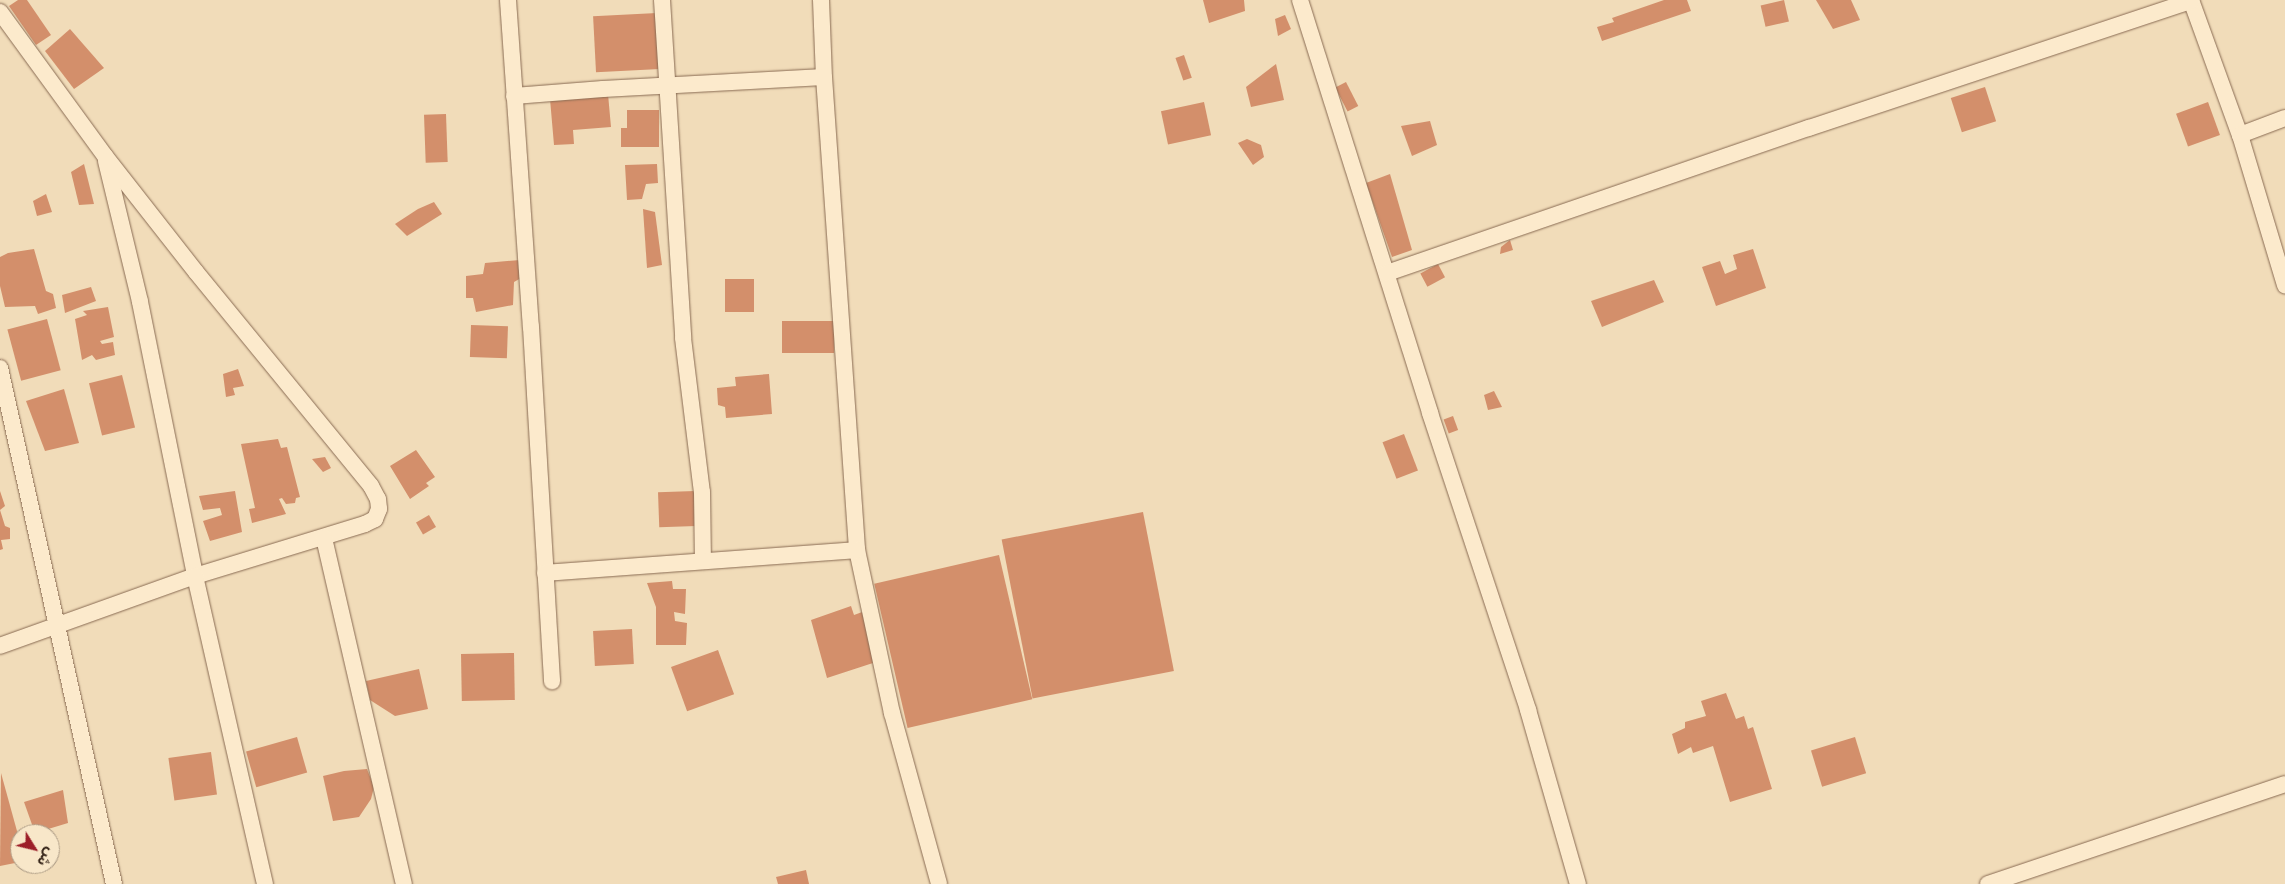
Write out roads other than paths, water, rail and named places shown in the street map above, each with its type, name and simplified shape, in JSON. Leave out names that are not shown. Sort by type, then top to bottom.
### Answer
[{"type":"street","points":[[508,0],[531,327],[552,681]]},
{"type":"street","points":[[662,0],[683,338],[702,492],[703,560]]},
{"type":"street","points":[[821,0],[824,77],[857,550],[892,713],[939,884]]},
{"type":"street","points":[[1300,0],[1433,422],[1528,710],[1578,884]]},
{"type":"street","points":[[1387,273],[1800,131],[2191,1],[2240,135],[2285,285]]},
{"type":"street","points":[[0,12],[105,156],[196,272],[371,486],[378,499],[379,509],[375,518],[365,524],[195,576],[0,646]]},
{"type":"street","points":[[514,96],[824,77]]},
{"type":"street","points":[[2240,135],[2285,118]]},
{"type":"street","points":[[105,156],[140,302],[195,576],[265,884]]},
{"type":"street","points":[[0,368],[114,884]]},
{"type":"street","points":[[324,538],[404,884]]},
{"type":"street","points":[[546,573],[857,550]]},
{"type":"street","points":[[1988,884],[2285,784]]}]
